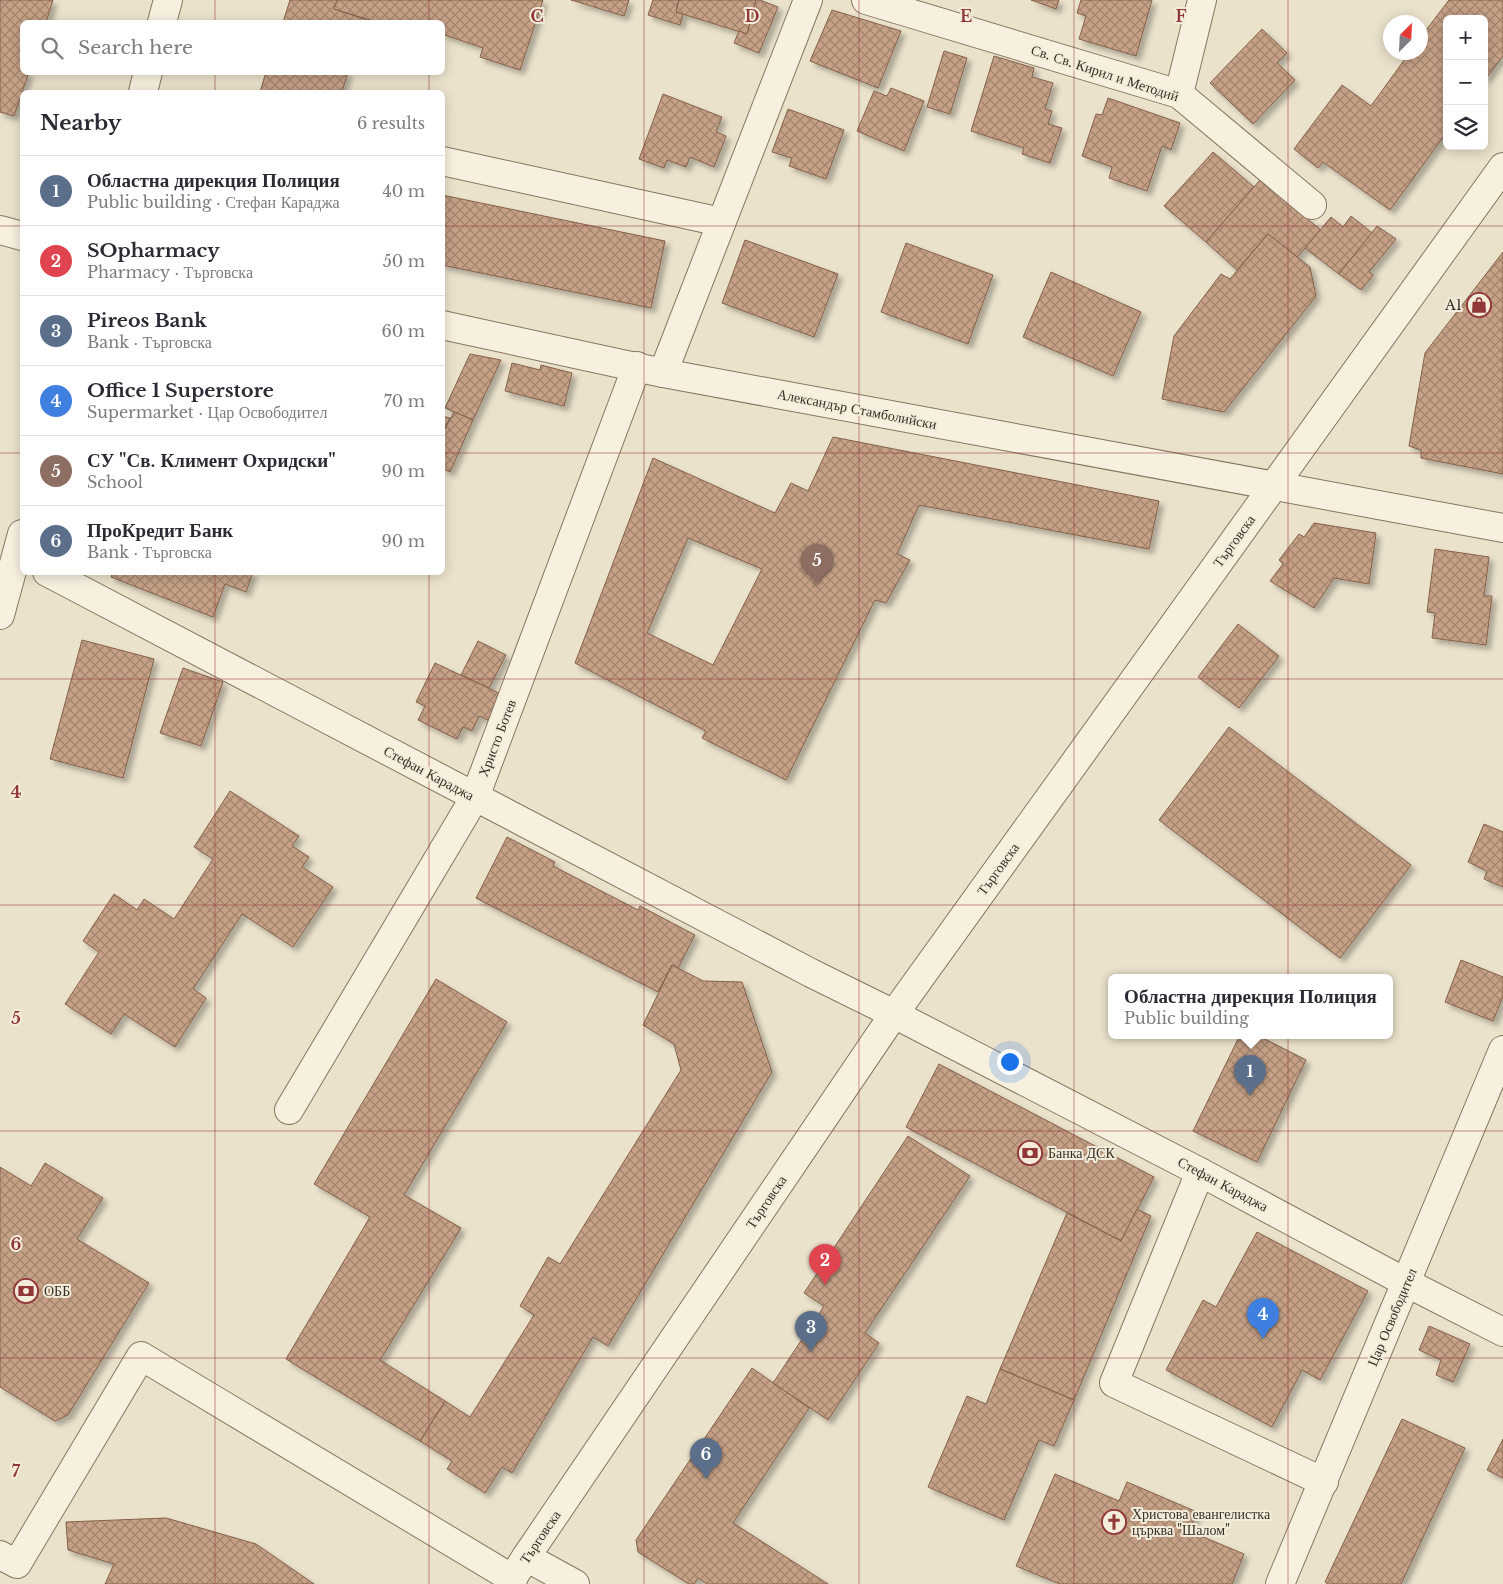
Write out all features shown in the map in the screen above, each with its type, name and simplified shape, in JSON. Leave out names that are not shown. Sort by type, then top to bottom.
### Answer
[{"type":"street","points":[[163,20],[168,0]]},
{"type":"street","points":[[663,373],[808,0]]},
{"type":"street","name":"Св. Св. Кирил и Методий","points":[[866,0],[1179,94],[1312,205]]},
{"type":"street","points":[[1179,94],[1202,0]]},
{"type":"street","points":[[144,90],[147,75]]},
{"type":"street","points":[[445,162],[721,222]]},
{"type":"street","name":"Търговска","points":[[516,1573],[894,1014],[1503,167]]},
{"type":"street","points":[[0,230],[20,235]]},
{"type":"street","name":"Александър Стамболийски","points":[[445,326],[663,373],[1503,528]]},
{"type":"street","name":"Христо Ботев","points":[[290,1110],[475,797],[637,366]]},
{"type":"street","points":[[0,615],[15,550]]},
{"type":"street","name":"Стефан Караджа","points":[[53,575],[811,973],[1200,1172],[1503,1332]]},
{"type":"street","name":"Цар Освободител","points":[[1280,1584],[1503,1050]]},
{"type":"street","points":[[1200,1172],[1114,1384],[1324,1482]]},
{"type":"street","points":[[9,1560],[141,1356],[516,1573],[575,1584]]},
{"type":"building","points":[[0,0],[53,0],[47,20],[20,20],[20,75],[28,75],[23,90],[20,90],[20,98],[14,116],[0,112]]},
{"type":"building","points":[[290,0],[337,0],[334,9],[365,19],[365,20],[284,20]]},
{"type":"building","points":[[337,0],[543,0],[520,70],[480,57],[483,48],[445,35],[445,20],[370,20],[334,9]]},
{"type":"building","points":[[571,0],[629,0],[624,16]]},
{"type":"building","points":[[653,0],[679,0],[676,12],[683,14],[680,25],[648,15]]},
{"type":"building","points":[[679,0],[756,0],[747,34],[676,12]]},
{"type":"building","points":[[756,0],[778,7],[759,53],[734,43],[739,31],[747,34]]},
{"type":"building","points":[[1031,0],[1059,0],[1056,9]]},
{"type":"building","points":[[1081,0],[1152,0],[1136,56],[1079,39],[1086,16],[1077,13]]},
{"type":"building","points":[[1449,0],[1503,0],[1503,56],[1488,76],[1488,15],[1443,15],[1443,137],[1390,210],[1323,162],[1318,168],[1294,149],[1342,85],[1371,106],[1404,60],[1428,60],[1428,28]]},
{"type":"building","points":[[832,10],[901,31],[878,88],[810,61]]},
{"type":"building","points":[[1262,29],[1287,53],[1277,63],[1295,80],[1253,124],[1210,83]]},
{"type":"building","points":[[944,51],[967,58],[950,114],[927,107]]},
{"type":"building","points":[[994,56],[1034,68],[1032,77],[1053,83],[1045,109],[1052,111],[1048,124],[1062,128],[1050,163],[1022,154],[1024,148],[971,131]]},
{"type":"building","points":[[265,75],[347,75],[343,90],[261,90]]},
{"type":"building","points":[[891,88],[924,101],[904,151],[857,131],[874,91],[887,96]]},
{"type":"building","points":[[663,94],[722,117],[716,132],[726,136],[714,167],[690,157],[686,167],[667,160],[664,168],[639,159]]},
{"type":"building","points":[[1108,98],[1180,123],[1171,150],[1162,146],[1147,191],[1109,178],[1112,167],[1082,156],[1096,114],[1102,115]]},
{"type":"building","points":[[788,109],[844,130],[826,179],[789,166],[792,158],[772,152]]},
{"type":"building","points":[[1213,152],[1254,187],[1206,242],[1164,206]]},
{"type":"building","points":[[1260,180],[1321,230],[1297,257],[1268,234],[1237,270],[1206,242]]},
{"type":"building","points":[[445,196],[665,241],[651,308],[445,266]]},
{"type":"building","points":[[1351,216],[1372,233],[1339,274],[1305,248],[1331,217],[1343,227]]},
{"type":"building","points":[[1377,226],[1396,239],[1369,272],[1373,275],[1361,290],[1339,274]]},
{"type":"building","points":[[1268,234],[1310,267],[1316,296],[1224,412],[1162,399],[1174,336],[1221,274],[1230,279]]},
{"type":"building","points":[[745,240],[838,274],[814,337],[722,303]]},
{"type":"building","points":[[906,243],[993,275],[968,344],[881,312]]},
{"type":"building","points":[[1503,252],[1503,474],[1421,458],[1421,450],[1409,446],[1425,353]]},
{"type":"building","points":[[1051,272],[1141,312],[1113,376],[1023,337]]},
{"type":"building","points":[[470,354],[501,360],[473,420],[445,408]]},
{"type":"building","points":[[512,363],[540,370],[541,365],[572,373],[564,406],[505,391]]},
{"type":"building","points":[[454,412],[473,420],[450,472],[445,470],[445,428]]},
{"type":"building","points":[[445,417],[450,418],[445,428]]},
{"type":"building","points":[[833,437],[1159,501],[1149,549],[919,505],[897,554],[910,560],[886,603],[875,600],[786,780],[702,738],[706,731],[575,663],[653,458],[775,513],[791,483],[808,491]],"holes":[[[688,538],[762,569],[713,665],[647,633]]]},
{"type":"building","points":[[1314,523],[1376,533],[1369,584],[1334,578],[1314,608],[1270,581],[1283,564],[1279,560],[1299,534],[1304,537]]},
{"type":"building","points":[[1435,549],[1489,557],[1484,596],[1492,596],[1486,645],[1432,638],[1435,613],[1427,612]]},
{"type":"building","points":[[112,575],[252,575],[246,592],[225,584],[213,617],[111,577]]},
{"type":"building","points":[[1238,624],[1279,656],[1239,708],[1198,677]]},
{"type":"building","points":[[82,640],[154,659],[123,778],[50,759]]},
{"type":"building","points":[[478,641],[506,655],[489,688],[461,675]]},
{"type":"building","points":[[435,663],[501,694],[488,720],[479,716],[472,731],[463,727],[457,739],[418,720],[425,706],[416,702]]},
{"type":"building","points":[[183,668],[223,682],[201,746],[160,733]]},
{"type":"building","points":[[1229,727],[1411,865],[1340,958],[1159,820]]},
{"type":"building","points":[[230,791],[299,836],[292,846],[309,857],[302,867],[333,887],[293,947],[242,914],[193,989],[206,998],[175,1047],[124,1014],[111,1034],[65,1004],[99,952],[83,941],[114,894],[137,910],[144,899],[174,919],[213,859],[194,847]]},
{"type":"building","points":[[1484,824],[1503,832],[1503,887],[1484,879],[1487,871],[1468,862]]},
{"type":"building","points":[[507,837],[555,862],[553,866],[638,910],[640,906],[695,935],[678,968],[672,965],[658,992],[476,898]]},
{"type":"building","points":[[1461,960],[1503,977],[1503,996],[1493,1021],[1445,1002]]},
{"type":"building","points":[[672,965],[703,981],[742,982],[772,1072],[608,1346],[593,1337],[512,1473],[502,1467],[485,1493],[447,1469],[452,1461],[420,1441],[445,1401],[470,1417],[534,1315],[520,1306],[548,1257],[560,1264],[681,1070],[674,1044],[643,1025]]},
{"type":"building","points":[[436,979],[507,1022],[404,1195],[461,1228],[380,1360],[445,1401],[420,1441],[286,1359],[370,1217],[314,1184]]},
{"type":"building","points":[[1238,1039],[1265,1039],[1306,1060],[1257,1162],[1193,1131]]},
{"type":"building","points":[[939,1064],[1154,1177],[1121,1241],[906,1127]]},
{"type":"building","points":[[908,1136],[970,1176],[865,1333],[879,1343],[828,1420],[773,1383],[824,1306],[804,1293]]},
{"type":"building","points":[[45,1163],[103,1198],[77,1239],[149,1283],[68,1415],[55,1421],[0,1387],[0,1167],[31,1186]]},
{"type":"building","points":[[1137,1209],[1151,1216],[1074,1400],[1000,1369],[1067,1213],[1121,1241]]},
{"type":"building","points":[[1257,1232],[1368,1291],[1320,1380],[1302,1370],[1272,1427],[1166,1370],[1203,1300],[1216,1307]]},
{"type":"building","points":[[1429,1326],[1470,1344],[1453,1382],[1436,1375],[1441,1360],[1419,1350]]},
{"type":"building","points":[[752,1368],[809,1408],[733,1523],[828,1584],[707,1584],[698,1578],[694,1584],[689,1584],[638,1552],[636,1540]]},
{"type":"building","points":[[1000,1369],[1074,1400],[1054,1446],[1039,1440],[1004,1520],[928,1487],[967,1396],[986,1404]]},
{"type":"building","points":[[1402,1419],[1465,1448],[1401,1584],[1328,1584],[1325,1582]]},
{"type":"building","points":[[1503,1439],[1503,1478],[1487,1470]]},
{"type":"building","name":"Христова евангелистка църква \"Шалом\"","points":[[1055,1474],[1119,1501],[1127,1482],[1197,1512],[1189,1531],[1244,1554],[1232,1584],[1060,1584],[1016,1566]]},
{"type":"building","points":[[166,1518],[256,1544],[314,1584],[105,1584],[114,1564],[68,1550],[66,1522]]},
{"type":"place","name":"A1","points":[[1479,305]]},
{"type":"place","name":"СУ \"Св. Климент Охридски\"","points":[[817,585]]},
{"type":"place","name":"Областна дирекция Полиция","points":[[1250,1096]]},
{"type":"place","name":"Банка ДСК","points":[[1030,1153]]},
{"type":"place","name":"SOpharmacy","points":[[825,1285]]},
{"type":"place","name":"ОББ","points":[[26,1291]]},
{"type":"place","name":"Office 1 Superstore","points":[[1263,1339]]},
{"type":"place","name":"Pireos Bank","points":[[811,1352]]},
{"type":"place","name":"ПроКредит Банк","points":[[706,1479]]},
{"type":"place","name":"Христова евангелистка църква \"Шалом\"","points":[[1114,1522]]}]
